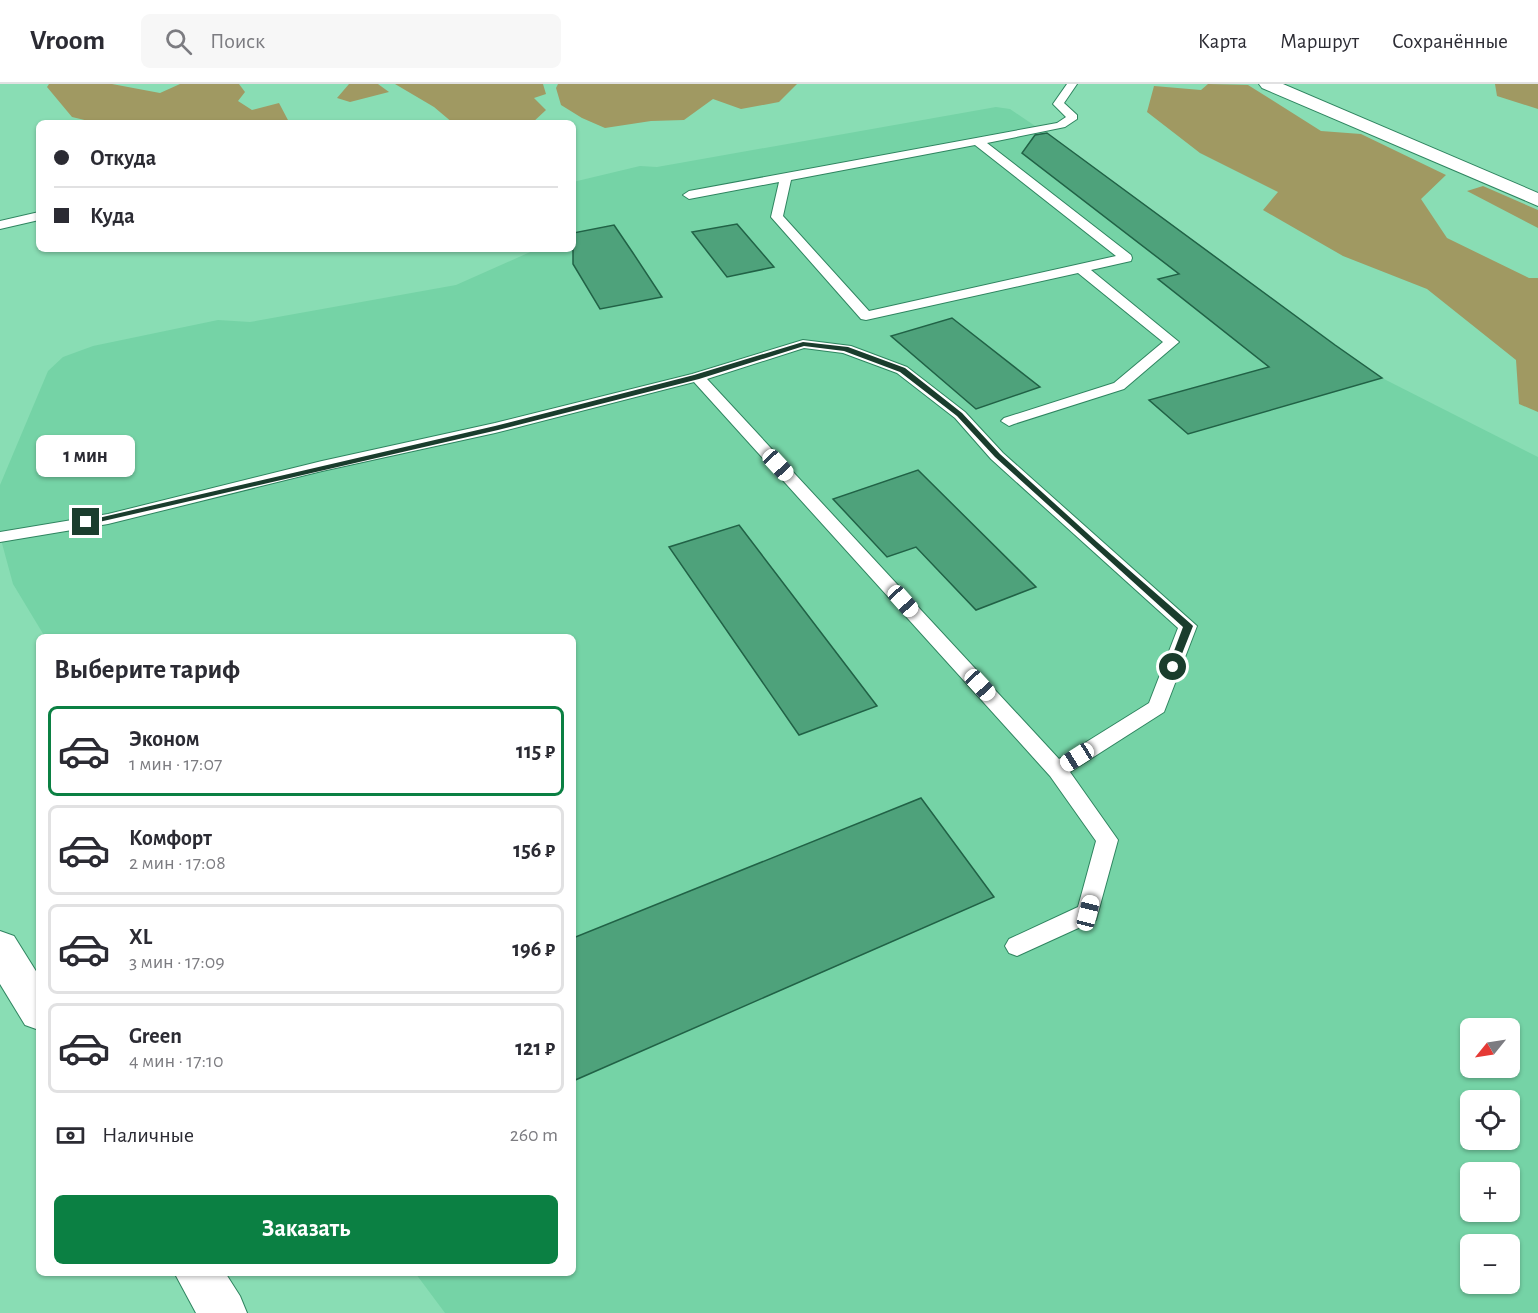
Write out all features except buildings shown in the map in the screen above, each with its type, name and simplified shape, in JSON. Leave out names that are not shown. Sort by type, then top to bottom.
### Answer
[{"type":"street","points":[[1268,84],[1538,200]]},
{"type":"street","points":[[0,948],[36,1007]]},
{"type":"street","points":[[200,1276],[223,1313]]},
{"type":"lane","points":[[689,195],[1061,125],[1073,117],[1058,104],[1072,84]]},
{"type":"lane","points":[[786,177],[777,217],[866,316],[1126,258],[978,142]]},
{"type":"lane","points":[[0,225],[36,217]]},
{"type":"lane","points":[[1009,421],[1119,386],[1172,342],[1081,268]]},
{"type":"lane","points":[[0,537],[108,519],[322,466],[495,428],[697,377],[803,344],[846,349],[902,370],[960,415],[997,456],[1188,626],[1157,707],[1058,770]]},
{"type":"lane","points":[[697,377],[1058,770],[1107,840],[1088,913],[1017,946]]},
{"type":"shaded area","points":[[49,84],[112,84],[160,93],[180,84],[239,84],[245,92],[238,101],[252,110],[279,103],[288,120],[84,120],[72,117],[47,87]]},
{"type":"shaded area","points":[[349,84],[378,84],[389,92],[350,102],[337,98]]},
{"type":"shaded area","points":[[395,84],[543,84],[546,94],[534,98],[546,110],[535,120],[449,120],[434,107]]},
{"type":"shaded area","points":[[558,84],[797,84],[779,102],[741,109],[713,99],[684,120],[651,121],[605,128],[561,105],[556,88]]},
{"type":"shaded area","points":[[1208,84],[1248,85],[1321,131],[1361,134],[1446,175],[1421,199],[1447,238],[1529,278],[1538,278],[1538,412],[1519,404],[1516,360],[1427,289],[1343,256],[1263,210],[1278,192],[1200,153],[1147,112],[1154,86],[1201,90]]},
{"type":"shaded area","points":[[1495,84],[1538,84],[1538,109],[1497,96]]},
{"type":"shaded area","points":[[996,107],[1010,109],[1382,378],[1538,457],[1538,1313],[445,1313],[417,1276],[576,1276],[576,634],[43,634],[13,584],[0,536],[0,485],[48,371],[63,357],[93,346],[218,320],[250,322],[456,285],[530,252],[576,252],[576,181],[640,166],[657,167]]},
{"type":"shaded area","points":[[1483,186],[1538,210],[1538,228],[1467,191]]},
{"type":"route","points":[[86,522],[108,519],[322,466],[495,428],[697,377],[803,344],[846,349],[902,370],[960,415],[997,456],[1188,626],[1173,667]]}]
